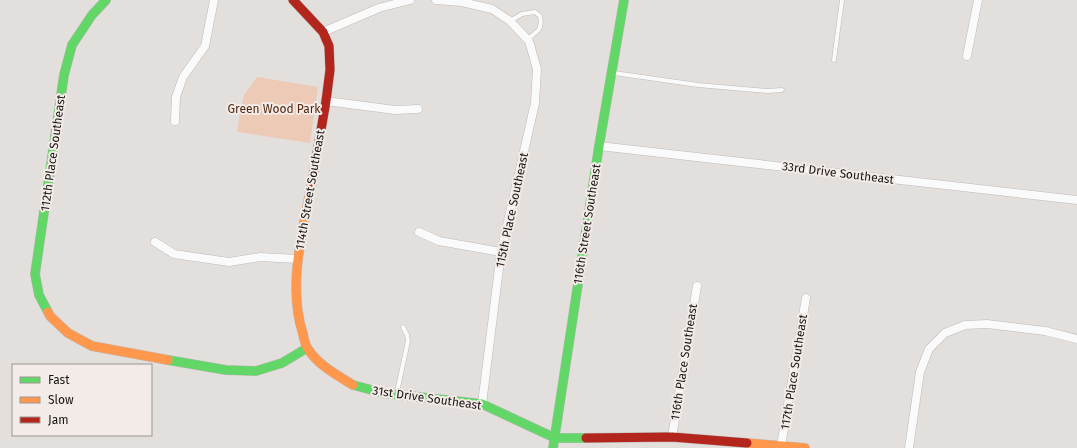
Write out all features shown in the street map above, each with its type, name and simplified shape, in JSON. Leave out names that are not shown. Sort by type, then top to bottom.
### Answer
[{"type":"street","name":"112th Place Southeast","points":[[106,0],[92,15],[72,45],[64,75],[35,274],[39,295],[50,316],[68,333],[92,346],[226,370],[256,370],[282,363],[308,348]]},
{"type":"street","points":[[175,121],[176,97],[183,77],[205,46],[214,0]]},
{"type":"street","points":[[293,0],[323,32],[380,8],[410,0]]},
{"type":"street","name":"115th Place Southeast","points":[[436,0],[462,2],[492,9],[512,22],[529,42],[537,69],[535,103],[501,252],[482,404]]},
{"type":"street","name":"116th Street Southeast","points":[[553,448],[599,146],[624,0]]},
{"type":"street","points":[[967,56],[978,0]]},
{"type":"street","name":"114th Street Southeast","points":[[308,348],[299,323],[296,292],[298,259],[326,101],[330,70],[329,46],[323,32]]},
{"type":"street","points":[[326,101],[395,110],[418,109]]},
{"type":"street","name":"33rd Drive Southeast","points":[[599,146],[1077,200]]},
{"type":"street","points":[[419,232],[439,241],[501,252]]},
{"type":"street","points":[[155,242],[174,254],[229,262],[260,257],[298,259]]},
{"type":"street","name":"116th Place Southeast","points":[[672,437],[697,286]]},
{"type":"street","name":"117th Place Southeast","points":[[781,446],[806,298]]},
{"type":"street","points":[[909,448],[920,372],[929,349],[944,333],[965,325],[987,324],[1045,331],[1077,339]]},
{"type":"street","name":"31st Drive Southeast","points":[[308,348],[323,366],[353,384],[383,393],[482,404],[554,438],[672,437],[804,448]]},
{"type":"lane","points":[[834,60],[842,0]]},
{"type":"lane","points":[[512,22],[522,14],[535,12],[540,16],[542,23],[539,30],[527,39]]},
{"type":"lane","points":[[612,73],[676,83],[767,91],[782,90]]},
{"type":"lane","points":[[397,395],[408,341],[403,326]]},
{"type":"green space","name":"Green Wood Park","points":[[257,77],[318,87],[310,143],[237,132],[244,95]]},
{"type":"traffic: fast","points":[[48,312],[39,295],[35,274],[64,75],[72,45],[92,15],[106,0]]},
{"type":"traffic: fast","points":[[553,448],[599,146],[624,0]]},
{"type":"traffic: fast","points":[[168,360],[226,370],[256,371],[282,363],[307,348]]},
{"type":"traffic: fast","points":[[353,385],[383,393],[482,404],[555,438],[586,438]]},
{"type":"traffic: slow","points":[[312,182],[298,258],[296,277],[298,315],[305,344],[312,355],[328,369],[353,385]]},
{"type":"traffic: slow","points":[[48,312],[50,316],[68,333],[92,346],[168,360]]},
{"type":"traffic: slow","points":[[747,443],[805,448]]},
{"type":"traffic: jam","points":[[293,0],[323,32],[329,46],[330,70],[312,182]]},
{"type":"traffic: jam","points":[[586,438],[672,437],[747,443]]}]
